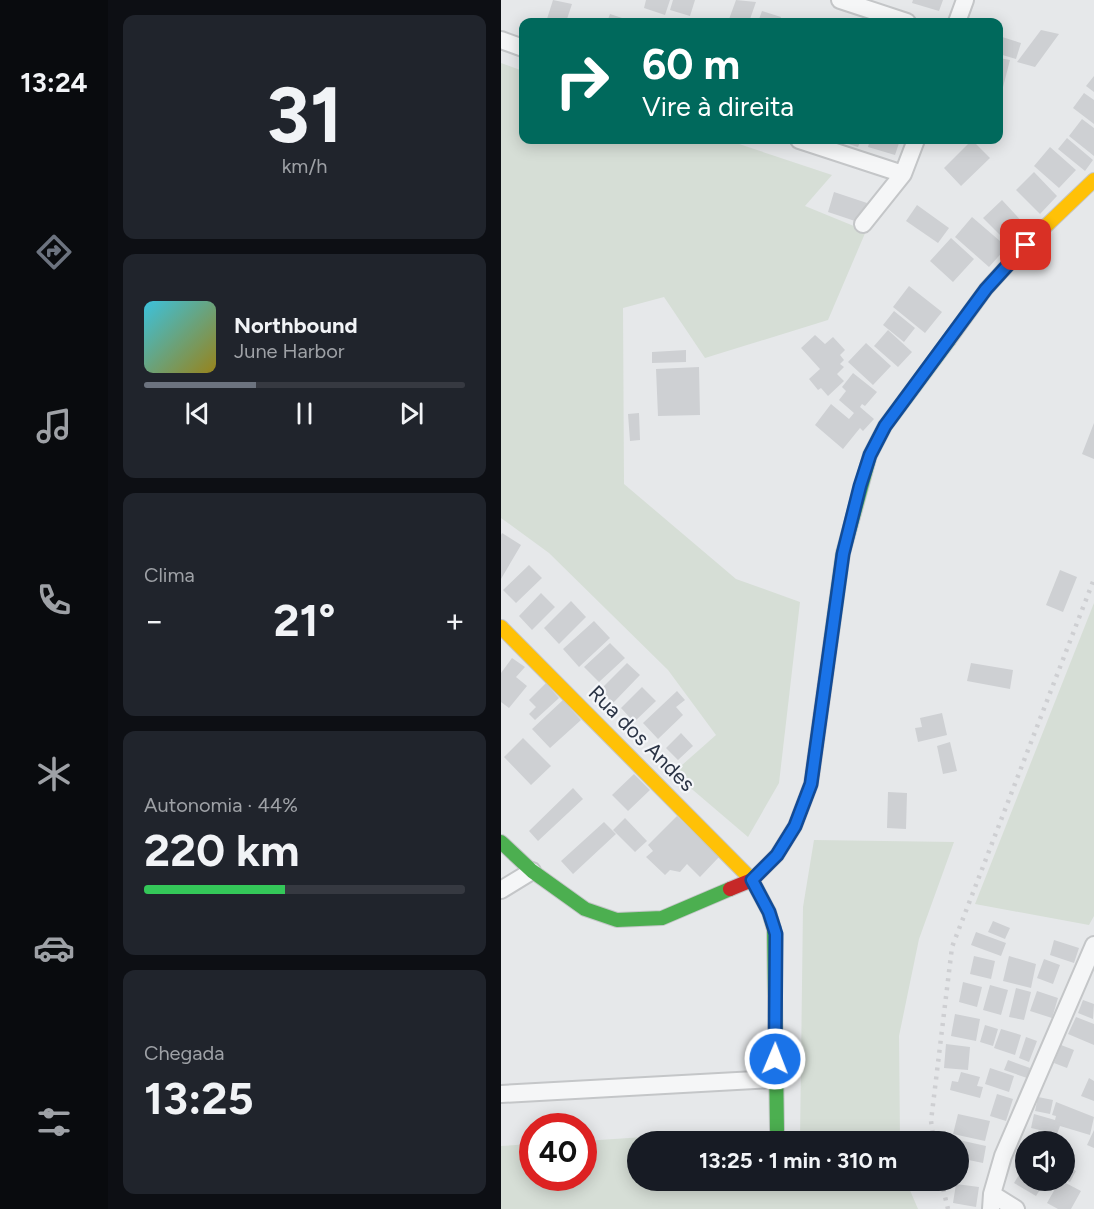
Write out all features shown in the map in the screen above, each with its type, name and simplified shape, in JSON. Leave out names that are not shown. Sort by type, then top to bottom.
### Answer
[{"type":"main road","points":[[501,842],[532,871],[585,909],[617,920],[662,918],[752,880],[777,855],[795,826],[811,784],[843,554],[870,455],[885,426],[986,289],[1026,245],[1094,180]]},
{"type":"main road","name":"Rua dos Andes","points":[[501,627],[752,880],[769,912],[776,934],[777,1130]]},
{"type":"street","points":[[840,0],[895,18]]},
{"type":"street","points":[[958,18],[965,0]]},
{"type":"street","points":[[501,40],[519,47]]},
{"type":"street","points":[[811,144],[903,174]]},
{"type":"street","points":[[863,224],[903,174],[914,144]]},
{"type":"street","points":[[501,890],[532,871]]},
{"type":"street","points":[[1016,1209],[992,1202],[1003,1156],[1094,945]]},
{"type":"street","points":[[501,1094],[775,1079]]},
{"type":"shaded area","points":[[501,63],[519,70],[519,144],[739,144],[832,175],[805,206],[866,231],[828,320],[705,358],[664,297],[623,308],[624,484],[736,579],[800,602],[779,783],[748,837],[673,773],[716,735],[668,670],[549,553],[501,518]]},
{"type":"shaded area","points":[[1094,603],[1094,916],[1089,925],[975,904]]},
{"type":"shaded area","points":[[814,840],[954,842],[919,939],[899,1036],[900,1131],[800,1131],[803,907]]},
{"type":"shaded area","points":[[627,1138],[627,1191],[910,1191],[918,1209],[501,1209],[501,1146],[519,1145],[519,1191],[597,1191],[597,1140]]},
{"type":"building","points":[[553,0],[572,4],[567,18],[547,18]]},
{"type":"building","points":[[646,0],[670,0],[665,15],[644,8]]},
{"type":"building","points":[[673,0],[695,0],[690,16],[670,10]]},
{"type":"building","points":[[736,0],[756,2],[750,18],[729,18]]},
{"type":"building","points":[[913,0],[943,0],[939,11],[912,3]]},
{"type":"building","points":[[762,11],[781,17],[781,18],[759,18]]},
{"type":"building","points":[[610,14],[622,18],[608,18]]},
{"type":"building","points":[[1041,30],[1059,34],[1035,67],[1017,62]]},
{"type":"building","points":[[1003,37],[1021,43],[1016,59],[1003,55]]},
{"type":"building","points":[[1003,59],[1010,60],[1003,87]]},
{"type":"building","points":[[1094,76],[1094,92],[1086,86]]},
{"type":"building","points":[[1084,93],[1094,100],[1094,124],[1073,108]]},
{"type":"building","points":[[1082,119],[1094,128],[1094,156],[1069,136]]},
{"type":"building","points":[[1067,138],[1093,160],[1085,171],[1058,149]]},
{"type":"building","points":[[869,144],[899,144],[895,155],[868,147]]},
{"type":"building","points":[[968,144],[976,144],[990,158],[961,186],[944,168]]},
{"type":"building","points":[[1050,147],[1076,170],[1059,188],[1034,166]]},
{"type":"building","points":[[1034,172],[1057,196],[1040,214],[1016,190]]},
{"type":"building","points":[[834,192],[867,203],[861,223],[828,212]]},
{"type":"building","points":[[1002,200],[1026,226],[1008,243],[983,218]]},
{"type":"building","points":[[917,205],[949,228],[938,243],[906,221]]},
{"type":"building","points":[[972,217],[1007,247],[989,267],[955,237]]},
{"type":"building","points":[[951,238],[974,259],[953,282],[930,261]]},
{"type":"building","points":[[909,286],[942,312],[925,333],[893,307]]},
{"type":"building","points":[[894,311],[915,328],[904,342],[883,325]]},
{"type":"building","points":[[888,330],[912,352],[898,367],[874,346]]},
{"type":"building","points":[[815,335],[825,344],[833,337],[845,350],[840,355],[844,360],[840,364],[844,367],[837,374],[844,381],[828,396],[821,388],[818,390],[809,379],[820,369],[801,348]]},
{"type":"building","points":[[866,343],[891,366],[873,385],[848,362]]},
{"type":"building","points":[[686,350],[686,362],[652,363],[652,352]]},
{"type":"building","points":[[699,367],[700,415],[658,416],[656,369]]},
{"type":"building","points":[[853,373],[877,392],[865,406],[862,404],[860,407],[874,419],[863,431],[860,428],[843,449],[815,425],[831,404],[849,419],[854,413],[839,400],[846,391],[842,387]]},
{"type":"building","points":[[639,413],[640,440],[630,441],[628,414]]},
{"type":"building","points":[[1094,423],[1094,459],[1082,454]]},
{"type":"building","points":[[502,533],[521,545],[501,579],[501,535]]},
{"type":"building","points":[[529,565],[542,578],[516,603],[503,590]]},
{"type":"building","points":[[1060,570],[1077,577],[1063,612],[1046,605]]},
{"type":"building","points":[[541,593],[555,607],[532,630],[519,616]]},
{"type":"building","points":[[571,601],[586,617],[559,644],[544,628]]},
{"type":"building","points":[[594,621],[610,638],[579,667],[563,649]]},
{"type":"building","points":[[610,643],[625,658],[599,682],[584,667]]},
{"type":"building","points":[[512,658],[525,667],[516,677],[527,686],[509,708],[501,702],[501,673]]},
{"type":"building","points":[[627,663],[640,675],[613,703],[600,690]]},
{"type":"building","points":[[971,663],[1013,670],[1010,689],[967,681]]},
{"type":"building","points":[[546,683],[559,698],[535,720],[529,714],[536,707],[529,700]]},
{"type":"building","points":[[642,687],[656,701],[634,722],[621,708]]},
{"type":"building","points":[[677,691],[685,700],[676,707],[683,715],[658,739],[643,723]]},
{"type":"building","points":[[563,700],[581,720],[550,748],[532,729]]},
{"type":"building","points":[[942,713],[947,735],[918,742],[915,728],[922,727],[920,718]]},
{"type":"building","points":[[681,733],[693,746],[678,760],[666,748]]},
{"type":"building","points":[[523,738],[551,766],[531,785],[504,757]]},
{"type":"building","points":[[950,742],[957,771],[943,774],[937,746]]},
{"type":"building","points":[[634,774],[650,790],[628,811],[612,795]]},
{"type":"building","points":[[573,788],[583,799],[538,841],[529,831]]},
{"type":"building","points":[[888,792],[907,793],[906,829],[887,828]]},
{"type":"building","points":[[677,816],[719,857],[700,877],[687,864],[680,872],[670,870],[665,875],[646,857],[653,851],[648,845]]},
{"type":"building","points":[[625,818],[647,841],[635,852],[613,830]]},
{"type":"building","points":[[604,822],[616,834],[573,874],[561,861]]},
{"type":"building","points":[[993,921],[1010,928],[1005,939],[988,932]]},
{"type":"building","points":[[976,932],[1006,943],[1001,956],[971,945]]},
{"type":"building","points":[[1054,940],[1079,948],[1074,963],[1050,955]]},
{"type":"building","points":[[974,956],[995,961],[991,979],[970,974]]},
{"type":"building","points":[[1009,956],[1036,964],[1031,988],[1003,981]]},
{"type":"building","points":[[1044,959],[1060,965],[1053,984],[1037,978]]},
{"type":"building","points":[[963,982],[982,987],[977,1007],[959,1002]]},
{"type":"building","points":[[990,985],[1008,990],[1001,1015],[983,1010]]},
{"type":"building","points":[[1016,988],[1031,992],[1024,1020],[1009,1017]]},
{"type":"building","points":[[1037,991],[1058,998],[1052,1018],[1030,1011]]},
{"type":"building","points":[[1083,1000],[1094,1004],[1093,1019],[1078,1013]]},
{"type":"building","points":[[955,1014],[980,1019],[976,1041],[951,1036]]},
{"type":"building","points":[[1076,1017],[1094,1024],[1094,1045],[1068,1034]]},
{"type":"building","points":[[985,1025],[998,1029],[993,1046],[980,1042]]},
{"type":"building","points":[[1001,1029],[1021,1035],[1015,1055],[994,1048]]},
{"type":"building","points":[[1026,1037],[1037,1041],[1029,1062],[1019,1058]]},
{"type":"building","points":[[946,1044],[970,1047],[968,1070],[944,1068]]},
{"type":"building","points":[[1061,1045],[1074,1050],[1067,1068],[1054,1063]]},
{"type":"building","points":[[1008,1060],[1030,1068],[1027,1078],[1004,1070]]},
{"type":"building","points":[[990,1068],[1014,1076],[1009,1092],[985,1084]]},
{"type":"building","points":[[961,1072],[980,1077],[977,1086],[983,1087],[980,1098],[950,1090],[952,1081],[958,1082]]},
{"type":"building","points":[[1089,1078],[1094,1081],[1094,1101],[1081,1096]]},
{"type":"building","points":[[997,1094],[1013,1099],[1006,1121],[990,1116]]},
{"type":"building","points":[[1038,1097],[1053,1100],[1050,1114],[1035,1111]]},
{"type":"building","points":[[1056,1102],[1094,1117],[1090,1135],[1060,1126],[1058,1131],[1031,1128],[1034,1114],[1055,1120],[1056,1116],[1052,1115]]},
{"type":"building","points":[[958,1114],[990,1121],[985,1141],[969,1138],[969,1131],[954,1131]]},
{"type":"building","points":[[1094,1130],[1094,1148],[1087,1145]]},
{"type":"building","points":[[969,1142],[986,1146],[983,1163],[969,1160]]},
{"type":"building","points":[[969,1186],[979,1187],[976,1207],[953,1203],[955,1191],[969,1191]]},
{"type":"building","points":[[1075,1188],[1081,1191],[1071,1209],[1058,1209],[1047,1203],[1054,1191],[1075,1191]]},
{"type":"building","points":[[1028,1191],[1039,1191],[1036,1196]]},
{"type":"railway","points":[[932,1131],[931,1121],[952,947],[1094,579]]},
{"type":"railway","points":[[944,1191],[948,1209]]},
{"type":"traffic: fast","points":[[831,640],[843,553],[870,455],[885,426],[949,340]]},
{"type":"traffic: fast","points":[[501,842],[532,871],[585,909],[617,920],[662,918],[730,889]]},
{"type":"traffic: fast","points":[[774,929],[777,1130]]},
{"type":"traffic: slow","points":[[949,340],[986,289],[1026,245],[1094,180]]},
{"type":"traffic: slow","points":[[501,627],[752,880],[769,912],[774,929]]},
{"type":"traffic: jam","points":[[730,889],[752,880],[777,855],[795,826],[811,784],[831,640]]},
{"type":"route","points":[[775,1059],[776,934],[769,912],[752,880],[777,855],[795,826],[811,784],[843,554],[860,486],[870,455],[885,426],[986,289],[1026,245]]}]
